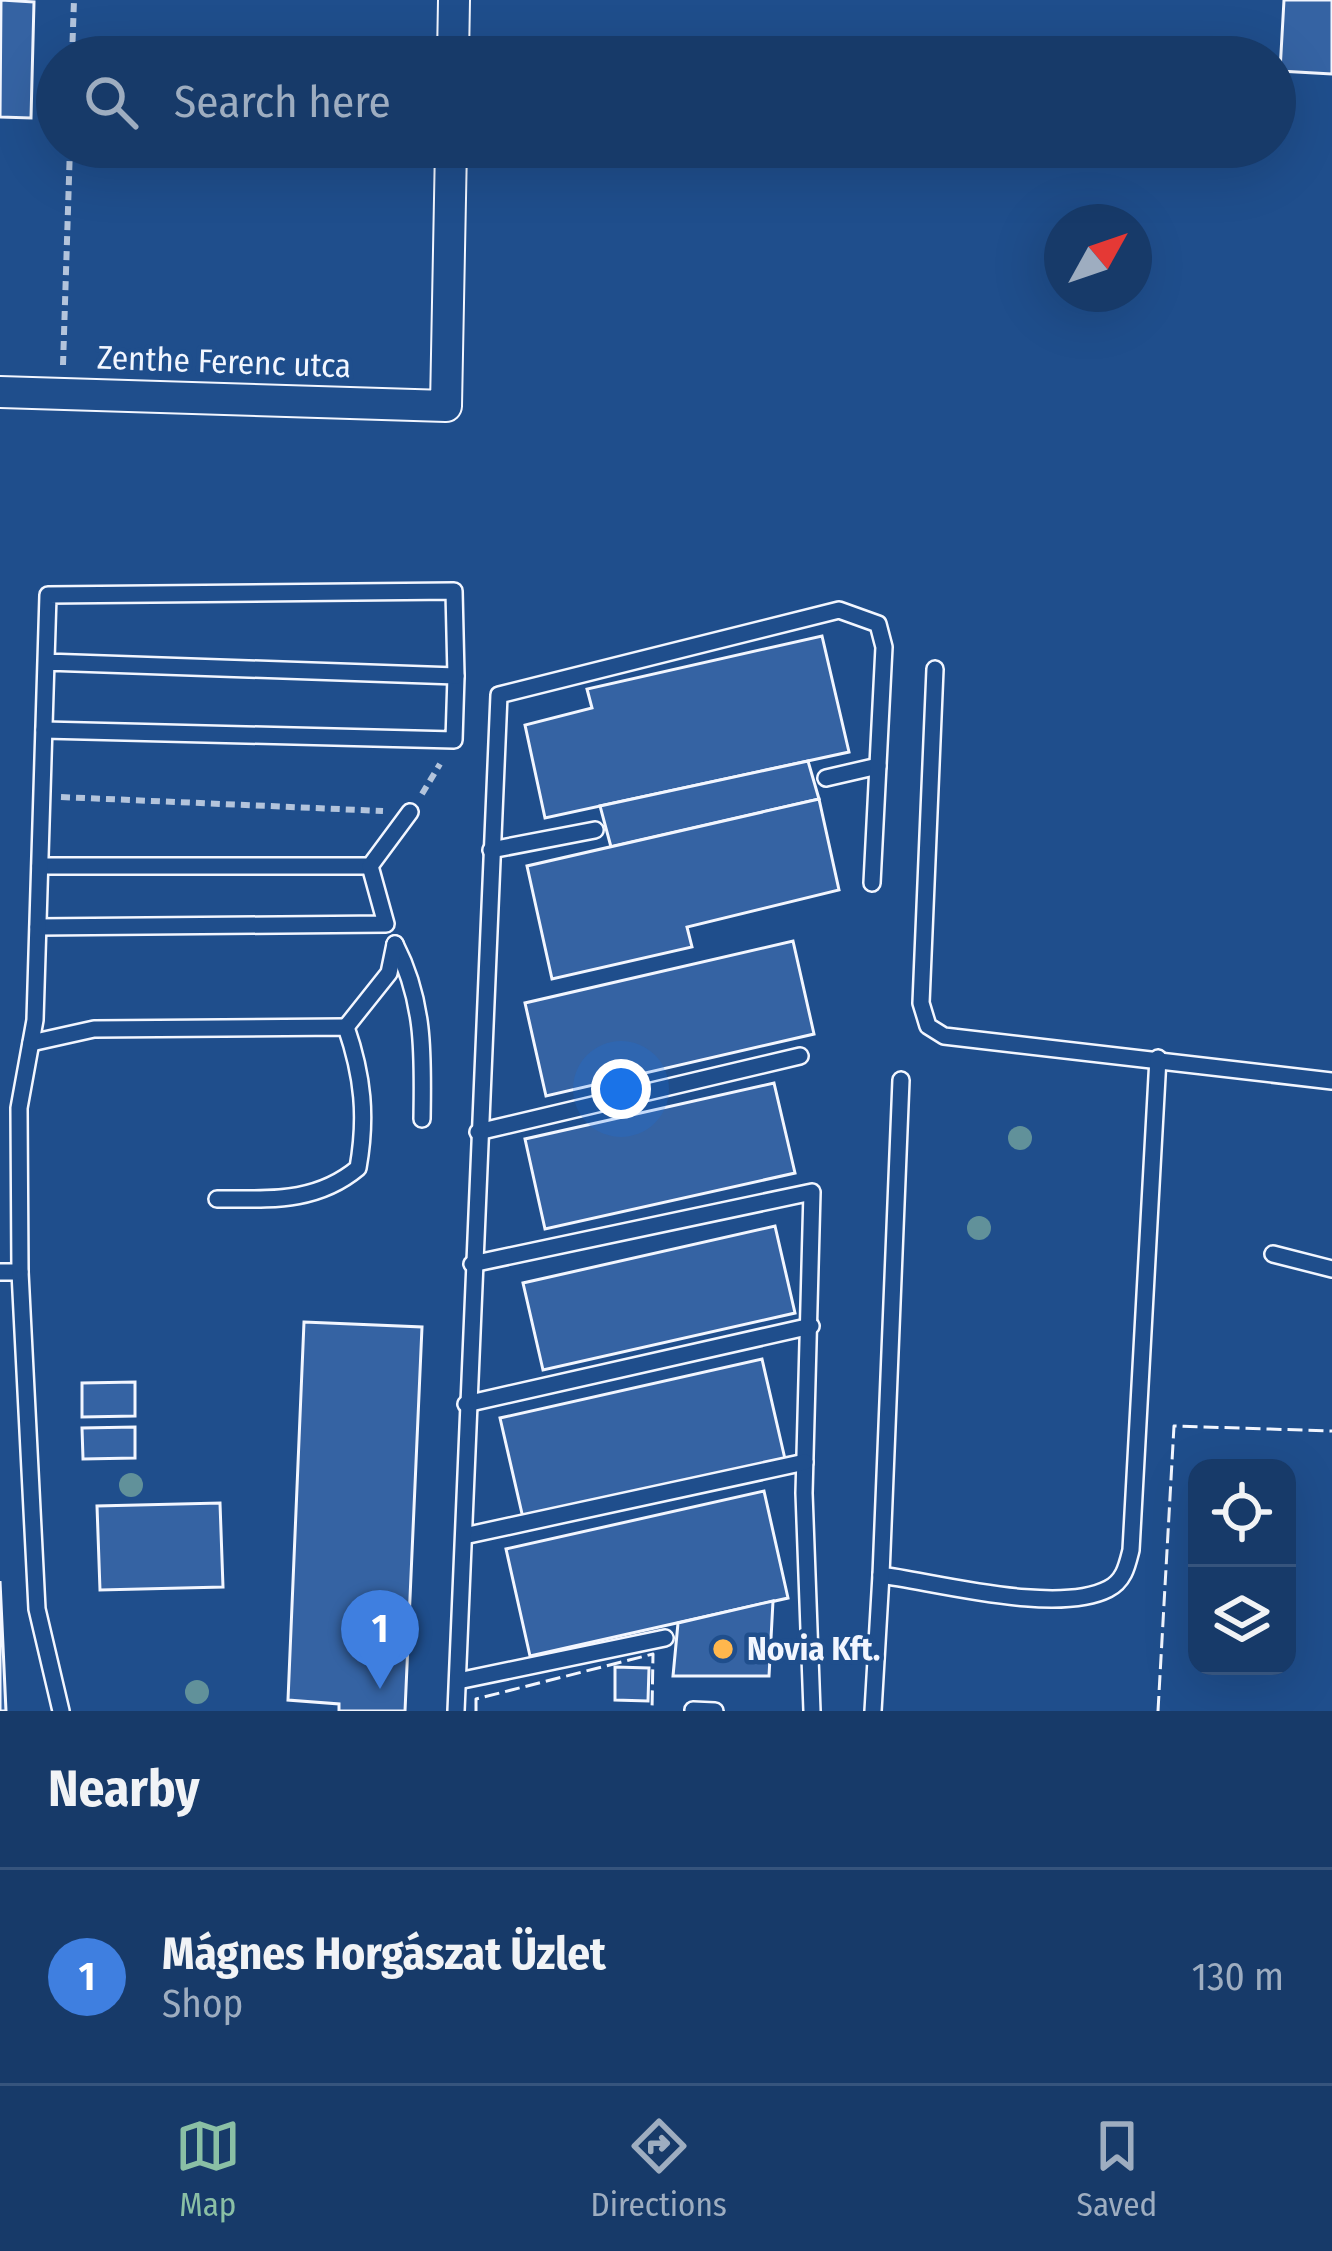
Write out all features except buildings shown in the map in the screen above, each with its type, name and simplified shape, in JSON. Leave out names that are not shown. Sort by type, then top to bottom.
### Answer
[{"type":"street","points":[[453,36],[454,0]]},
{"type":"street","name":"Zenthe Ferenc utca","points":[[0,392],[446,406],[451,168]]},
{"type":"lane","points":[[44,730],[454,740],[454,591],[48,595],[38,926],[31,1043],[19,1108],[20,1272],[38,1610],[61,1711]]},
{"type":"lane","points":[[456,1711],[499,695],[839,610],[878,624],[884,647],[872,883]]},
{"type":"lane","points":[[46,662],[456,676]]},
{"type":"lane","points":[[935,669],[921,1003],[928,1026],[944,1036],[1332,1081]]},
{"type":"lane","points":[[826,778],[878,766]]},
{"type":"lane","points":[[370,866],[410,812]]},
{"type":"lane","points":[[491,850],[595,830]]},
{"type":"lane","points":[[40,866],[370,866]]},
{"type":"lane","points":[[370,866],[386,924],[414,980],[423,1028],[422,1119]]},
{"type":"lane","points":[[38,926],[386,924]]},
{"type":"lane","points":[[346,1027],[389,973],[395,944]]},
{"type":"lane","points":[[31,1043],[94,1029],[346,1027]]},
{"type":"lane","points":[[217,1199],[292,1199],[334,1189],[358,1168],[365,1126],[361,1072],[346,1027]]},
{"type":"lane","points":[[478,1132],[800,1056]]},
{"type":"lane","points":[[881,1575],[1060,1600],[1111,1588],[1126,1572],[1158,1058]]},
{"type":"lane","points":[[873,1711],[901,1080]]},
{"type":"lane","points":[[472,1264],[812,1192],[805,1462],[812,1711]]},
{"type":"lane","points":[[1273,1254],[1332,1269]]},
{"type":"lane","points":[[0,1272],[20,1272]]},
{"type":"lane","points":[[466,1404],[811,1326]]},
{"type":"lane","points":[[464,1536],[805,1462]]},
{"type":"lane","points":[[458,1682],[664,1638]]},
{"type":"lane","points":[[693,1711],[716,1711]]},
{"type":"path","points":[[73,36],[74,0]]},
{"type":"path","points":[[63,393],[69,168]]},
{"type":"path","points":[[42,796],[410,812],[454,740]]},
{"type":"fence","points":[[1158,1711],[1174,1426],[1332,1431]]},
{"type":"fence","points":[[476,1711],[476,1699],[653,1654],[652,1711]]},
{"type":"place","name":"Novia Kft.","points":[[723,1649]]},
{"type":"place","name":"Mágnes Horgászat Üzlet","points":[[380,1689]]}]
